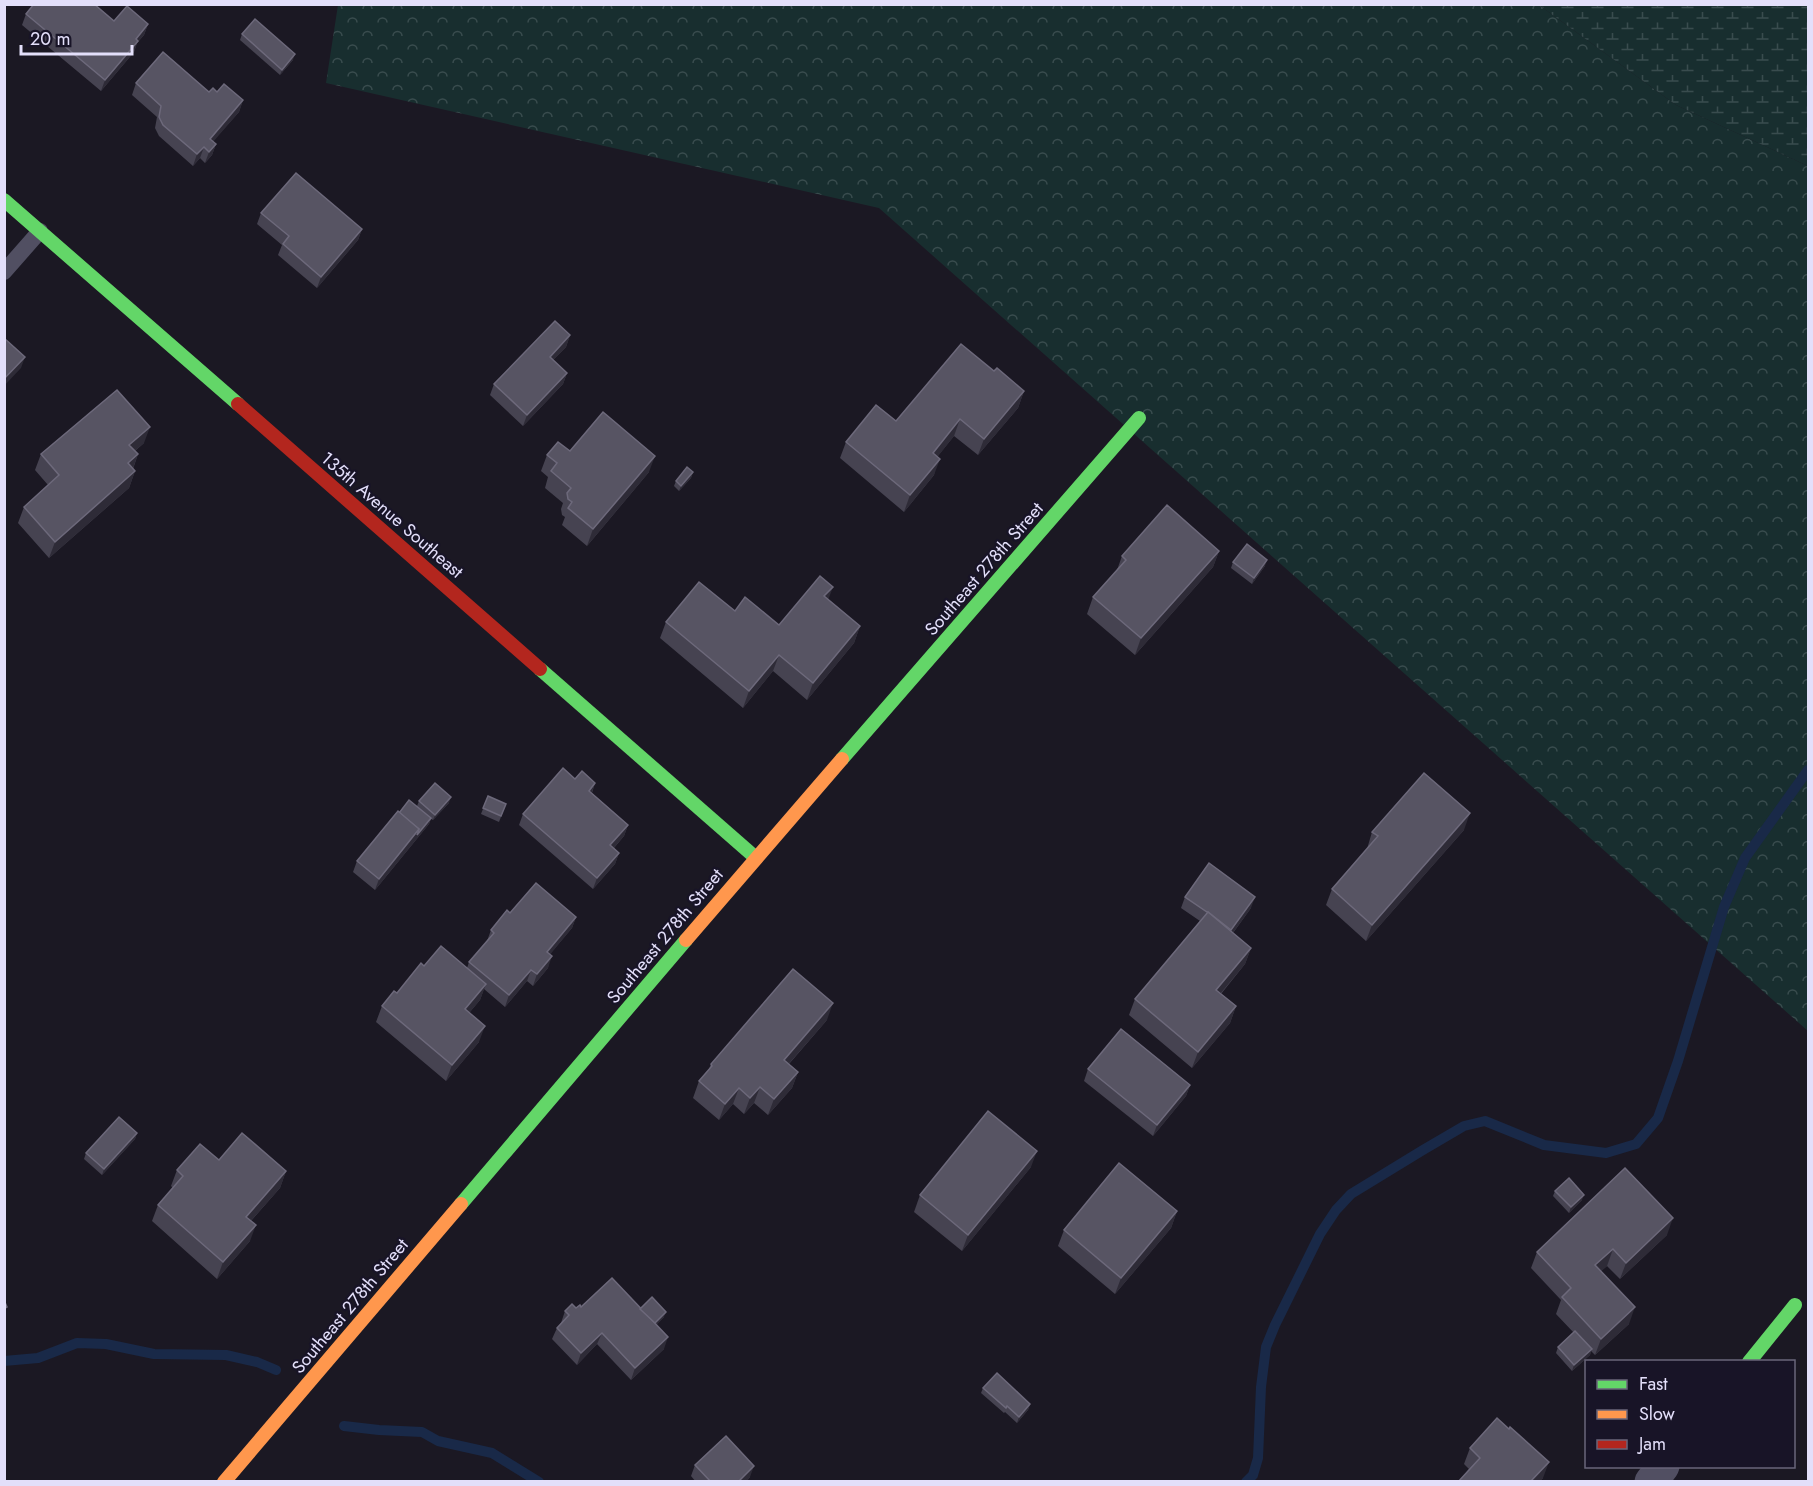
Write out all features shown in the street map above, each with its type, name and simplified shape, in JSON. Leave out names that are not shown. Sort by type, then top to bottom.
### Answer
[{"type":"street","name":"135th Avenue Southeast","points":[[4,200],[756,858]]},
{"type":"street","name":"Southeast 278th Street","points":[[224,1482],[756,858],[1139,418]]},
{"type":"street","points":[[1751,1360],[1802,1307]]},
{"type":"street","points":[[1651,1482],[1662,1468]]},
{"type":"lane","points":[[4,272],[40,231]]},
{"type":"green space","points":[[338,5],[1539,5],[1676,105],[1808,166],[1808,1031],[879,208],[326,83]]},
{"type":"green space","points":[[1539,5],[1808,5],[1808,166],[1676,105]]},
{"type":"building","points":[[34,4],[94,4],[114,21],[127,6],[148,24],[136,39],[138,41],[105,80],[26,14]]},
{"type":"building","points":[[255,19],[295,54],[282,70],[242,34]]},
{"type":"building","points":[[163,52],[209,92],[213,88],[217,92],[224,84],[243,100],[210,139],[216,144],[209,152],[204,147],[197,154],[163,125],[159,117],[161,106],[136,83]]},
{"type":"building","points":[[296,173],[362,229],[321,277],[283,244],[289,236],[261,213]]},
{"type":"building","points":[[555,321],[570,335],[550,357],[567,373],[527,415],[494,384]]},
{"type":"building","points":[[4,338],[25,357],[4,379]]},
{"type":"building","points":[[961,344],[994,371],[997,368],[1024,391],[984,439],[960,419],[933,453],[940,459],[910,495],[846,442],[876,405],[896,421]]},
{"type":"building","points":[[117,390],[150,427],[129,445],[138,454],[128,463],[135,471],[55,542],[24,507],[59,475],[41,454]]},
{"type":"building","points":[[603,412],[655,456],[593,529],[568,508],[572,502],[568,499],[567,493],[571,488],[551,471],[557,463],[547,455],[558,442],[570,451]]},
{"type":"building","points":[[687,467],[693,472],[681,486],[676,481]]},
{"type":"building","points":[[1167,505],[1219,551],[1141,638],[1093,597],[1126,560],[1122,556]]},
{"type":"building","points":[[1247,544],[1267,560],[1254,578],[1233,562]]},
{"type":"building","points":[[820,576],[833,587],[824,596],[860,626],[813,683],[779,655],[749,691],[666,622],[699,582],[735,611],[745,597],[779,625]]},
{"type":"building","points":[[563,768],[575,779],[582,771],[595,783],[589,791],[628,825],[610,845],[619,853],[597,878],[523,814]]},
{"type":"building","points":[[1424,773],[1470,813],[1372,925],[1332,889],[1378,836],[1372,832]]},
{"type":"building","points":[[435,783],[451,797],[435,815],[419,801]]},
{"type":"building","points":[[488,796],[506,804],[501,816],[483,808]]},
{"type":"building","points":[[409,800],[431,818],[417,835],[419,829],[399,813]]},
{"type":"building","points":[[398,811],[419,829],[379,879],[357,861]]},
{"type":"building","points":[[1209,863],[1255,897],[1231,930],[1185,897]]},
{"type":"building","points":[[536,883],[576,917],[547,952],[552,956],[537,974],[531,970],[509,995],[469,962],[494,933],[491,930],[507,910],[510,913]]},
{"type":"building","points":[[1208,912],[1251,948],[1216,990],[1236,1006],[1198,1052],[1135,999]]},
{"type":"building","points":[[441,946],[486,984],[465,1009],[485,1026],[452,1065],[382,1006],[394,991],[397,993],[421,963],[424,966]]},
{"type":"building","points":[[793,969],[833,1003],[784,1060],[798,1072],[774,1099],[760,1087],[750,1098],[739,1088],[725,1104],[699,1081]]},
{"type":"building","points":[[1121,1029],[1190,1085],[1157,1125],[1088,1069]]},
{"type":"building","points":[[988,1111],[1037,1151],[968,1235],[920,1195]]},
{"type":"building","points":[[119,1117],[137,1133],[104,1169],[86,1153]]},
{"type":"building","points":[[242,1133],[286,1171],[246,1217],[256,1225],[223,1262],[158,1205],[183,1176],[177,1170],[200,1144],[219,1160]]},
{"type":"building","points":[[1119,1163],[1177,1211],[1121,1278],[1064,1230]]},
{"type":"building","points":[[1625,1168],[1673,1218],[1626,1263],[1613,1249],[1595,1265],[1635,1307],[1601,1339],[1562,1297],[1571,1288],[1537,1252]]},
{"type":"building","points":[[1569,1178],[1584,1195],[1571,1207],[1555,1191]]},
{"type":"building","points":[[612,1278],[668,1337],[635,1368],[602,1333],[581,1353],[557,1328],[569,1315],[565,1311],[572,1304],[576,1308],[580,1305],[581,1307]]},
{"type":"building","points":[[652,1297],[666,1312],[655,1323],[640,1309]]},
{"type":"building","points":[[1575,1331],[1592,1349],[1574,1365],[1558,1347]]},
{"type":"building","points":[[997,1373],[1030,1404],[1019,1417],[983,1388]]},
{"type":"building","points":[[1497,1418],[1549,1462],[1530,1482],[1458,1482],[1480,1458],[1470,1448]]},
{"type":"building","points":[[726,1436],[754,1466],[738,1482],[711,1482],[695,1465]]},
{"type":"waterway","points":[[1246,1482],[1253,1475],[1258,1458],[1261,1387],[1266,1347],[1320,1234],[1336,1210],[1351,1194],[1423,1150],[1464,1126],[1485,1121],[1544,1145],[1606,1153],[1636,1144],[1658,1118],[1678,1061],[1724,907],[1745,858],[1808,770]]},
{"type":"waterway","points":[[4,1361],[38,1358],[77,1343],[106,1344],[154,1354],[226,1355],[257,1362],[276,1370]]},
{"type":"waterway","points":[[344,1426],[422,1432],[438,1441],[492,1453],[539,1482]]},
{"type":"traffic: fast","points":[[4,200],[238,404]]},
{"type":"traffic: fast","points":[[842,759],[1139,418]]},
{"type":"traffic: fast","points":[[540,669],[756,858]]},
{"type":"traffic: fast","points":[[461,1204],[686,940]]},
{"type":"traffic: fast","points":[[1751,1360],[1795,1305]]},
{"type":"traffic: slow","points":[[686,940],[842,759]]},
{"type":"traffic: slow","points":[[224,1482],[461,1204]]},
{"type":"traffic: jam","points":[[238,404],[540,669]]}]
